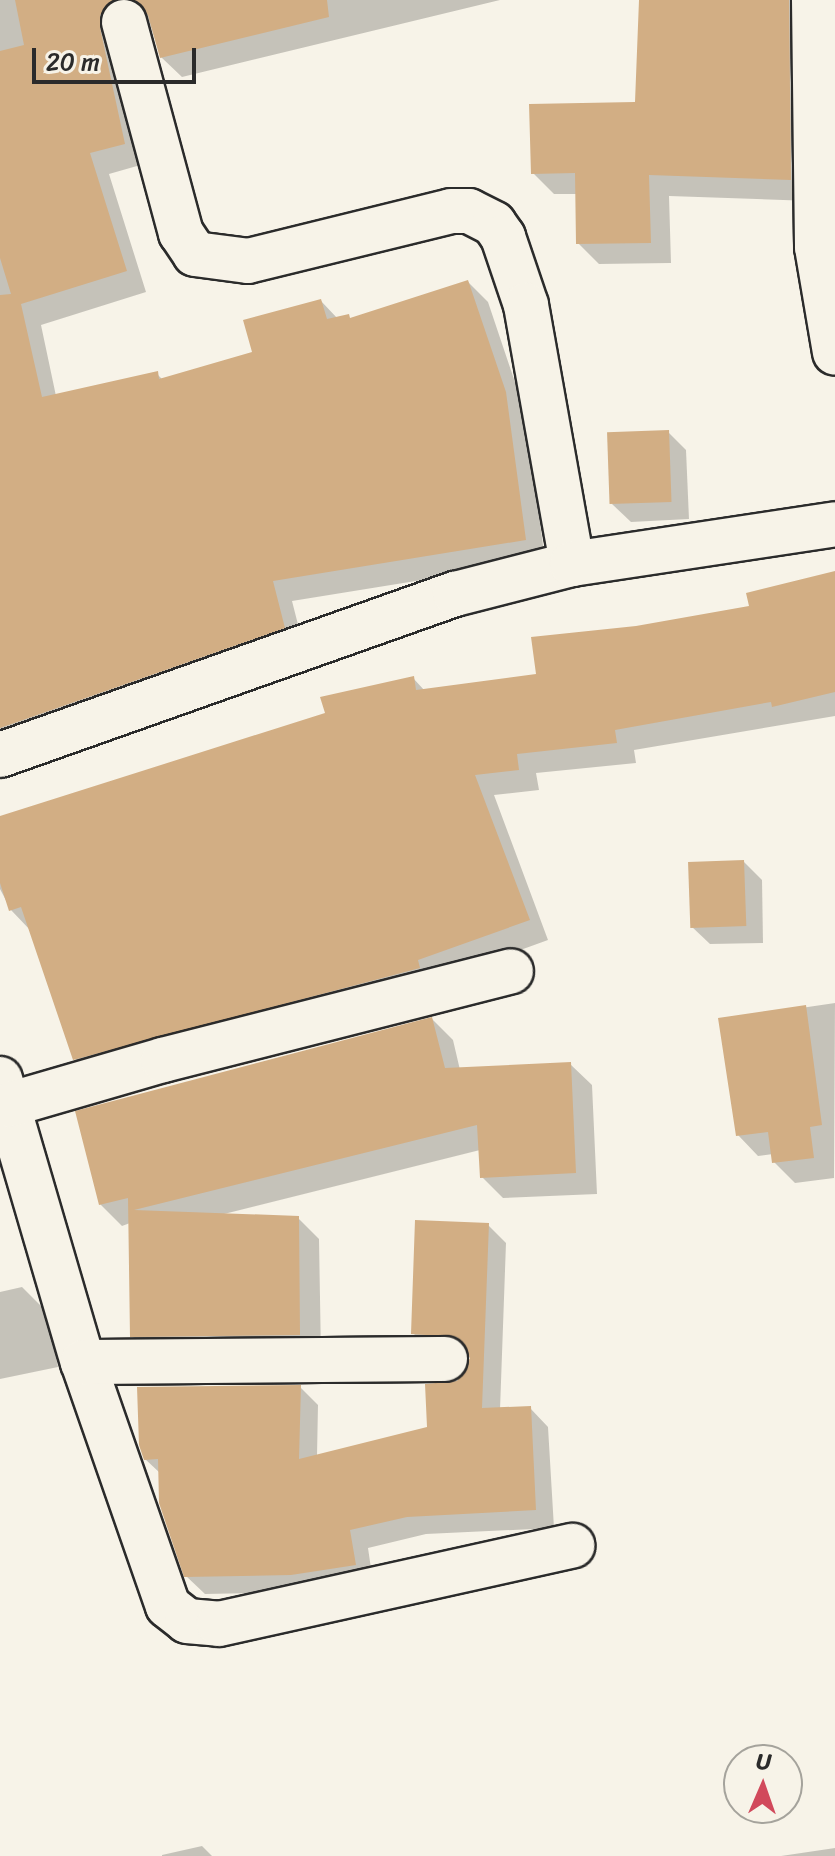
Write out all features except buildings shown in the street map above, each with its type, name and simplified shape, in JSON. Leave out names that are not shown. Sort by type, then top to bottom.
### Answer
[{"type":"street","points":[[814,0],[826,246],[835,352]]},
{"type":"street","points":[[124,22],[181,233],[195,254],[248,261],[451,211],[469,211],[494,224],[503,237],[526,305],[572,564]]},
{"type":"street","points":[[0,755],[455,594],[572,564],[835,524]]},
{"type":"street","points":[[511,971],[163,1060],[4,1092],[83,1362],[168,1606],[187,1621],[219,1624],[572,1546]]},
{"type":"street","points":[[83,1362],[445,1359]]}]
